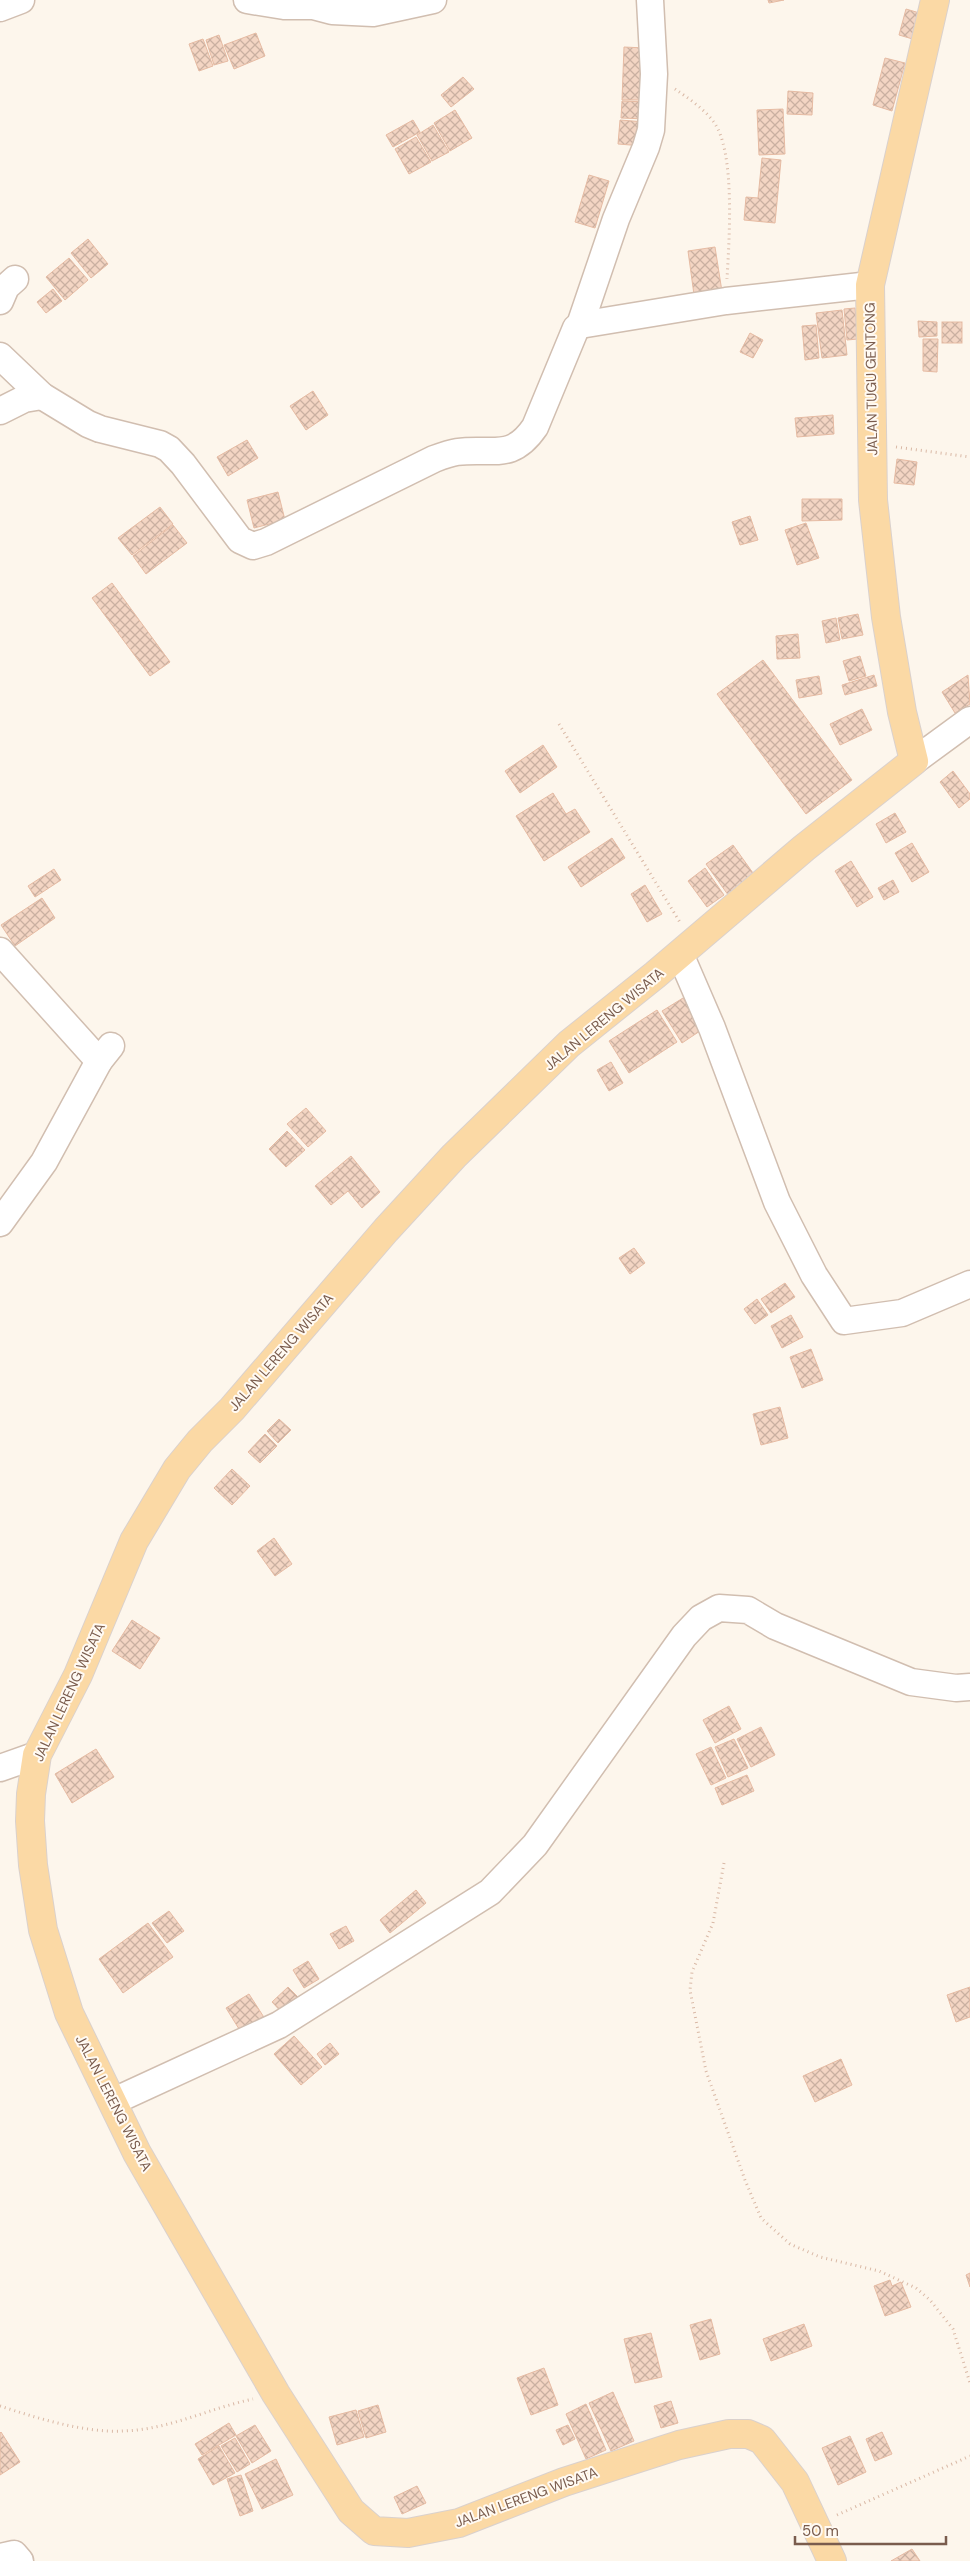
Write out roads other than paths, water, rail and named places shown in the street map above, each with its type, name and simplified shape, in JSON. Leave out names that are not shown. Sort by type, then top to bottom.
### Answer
[{"type":"main road","name":"JALAN TUGU GENTONG","points":[[914,761],[902,712],[886,617],[873,500],[870,285],[935,0]]},
{"type":"main road","name":"JALAN LERENG WISATA","points":[[832,2561],[795,2482],[762,2440],[748,2434],[729,2434],[678,2445],[564,2482],[458,2523],[408,2533],[374,2531],[351,2511],[276,2394],[137,2153],[114,2101],[69,2013],[43,1930],[30,1821],[31,1794],[37,1755],[78,1675],[134,1541],[177,1469],[284,1349],[386,1230],[454,1156],[569,1044],[687,949],[804,848],[914,761]]},
{"type":"street","points":[[0,8],[21,0]]},
{"type":"street","points":[[247,0],[284,6],[313,6],[332,11],[373,13],[433,0]]},
{"type":"street","points":[[0,356],[42,396],[93,426],[160,444],[169,450],[183,464],[240,540],[247,544],[259,546],[434,459],[458,452],[505,452],[520,445],[535,427],[576,328],[580,325],[616,219],[646,147],[651,130],[654,74],[650,0]]},
{"type":"street","points":[[0,300],[6,287],[14,279]]},
{"type":"street","points":[[580,325],[726,301],[870,285]]},
{"type":"street","points":[[0,411],[24,398],[42,396]]},
{"type":"street","points":[[914,761],[970,720]]},
{"type":"street","points":[[687,949],[712,1028],[776,1202],[814,1275],[844,1321],[902,1313],[970,1284]]},
{"type":"street","points":[[0,951],[105,1053],[44,1162],[0,1223]]},
{"type":"street","points":[[114,2101],[279,2025],[490,1892],[535,1845],[684,1636],[701,1618],[719,1608],[748,1610],[775,1626],[911,1682],[956,1688],[970,1687]]},
{"type":"street","points":[[0,1768],[37,1755]]},
{"type":"street","points":[[0,2557],[14,2554],[20,2561]]}]
